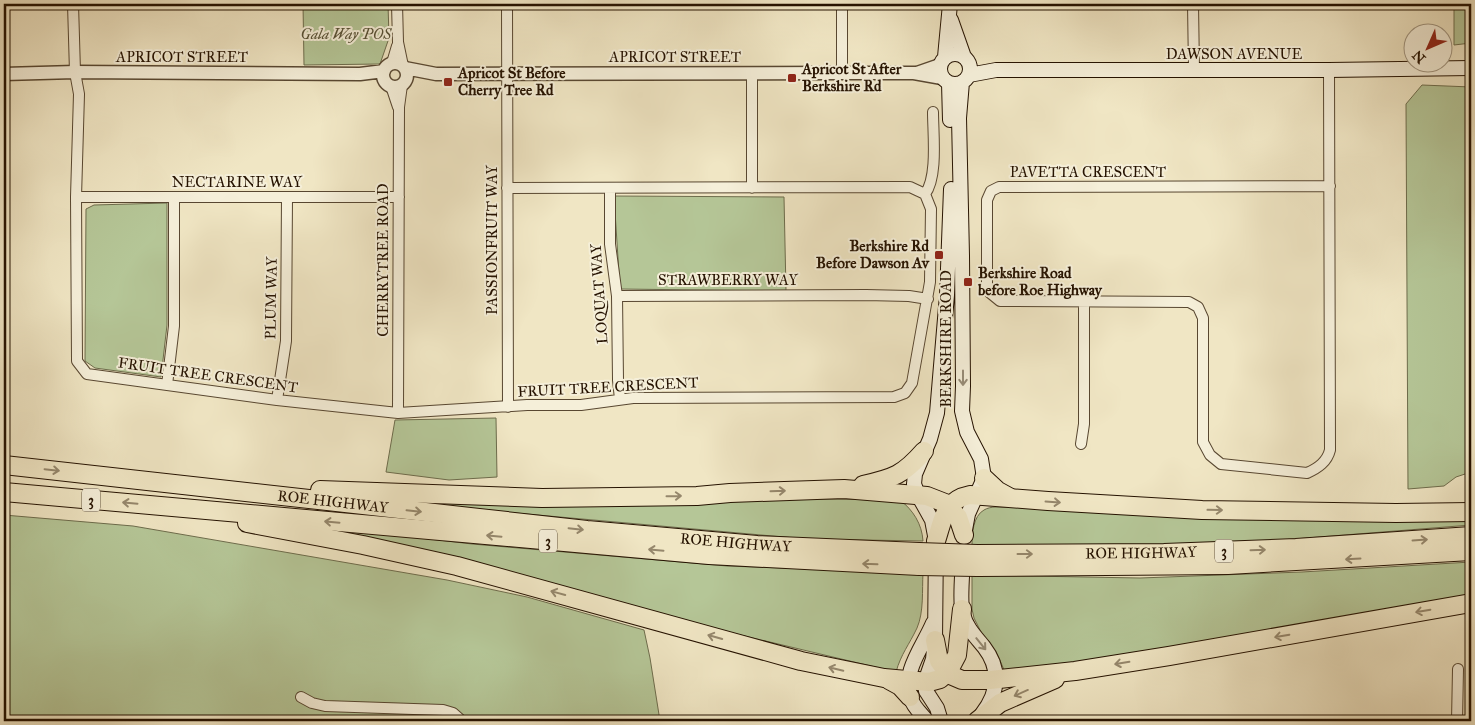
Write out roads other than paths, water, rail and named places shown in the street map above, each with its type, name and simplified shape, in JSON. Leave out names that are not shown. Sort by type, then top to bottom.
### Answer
[{"type":"highway","points":[[844,490],[892,479],[909,468],[924,451]]},
{"type":"highway","name":"ROE HIGHWAY","points":[[4,465],[636,535],[919,559]]},
{"type":"highway","points":[[984,478],[1001,493],[1015,499]]},
{"type":"highway","points":[[209,488],[542,498],[697,496],[730,493],[844,490],[937,498],[949,506],[958,516],[964,535]]},
{"type":"highway","name":"ROE HIGHWAY","points":[[4,492],[709,555],[1228,565],[1471,551]]},
{"type":"highway","points":[[936,541],[949,506],[953,501],[961,497],[976,495],[1202,510],[1396,513],[1471,512]]},
{"type":"highway","points":[[178,508],[270,528],[394,551],[457,566],[801,661],[884,678],[915,687],[940,679],[947,673],[957,655],[962,610]]},
{"type":"highway","name":"ROE HIGHWAY","points":[[977,560],[1287,549],[1471,536]]},
{"type":"highway","points":[[935,640],[939,661],[947,673],[957,679],[968,681],[997,680],[1075,670],[1302,633],[1471,602]]},
{"type":"highway","points":[[977,721],[1000,703],[1075,670]]},
{"type":"main road","name":"BERKSHIRE ROAD","points":[[950,10],[959,118],[963,378],[961,402],[965,426],[982,459],[984,478]]},
{"type":"main road","name":"DAWSON AVENUE","points":[[955,70],[1471,68]]},
{"type":"main road","name":"BERKSHIRE ROAD","points":[[915,687],[933,659],[935,640],[936,541],[932,520],[914,484],[915,474],[930,439],[936,413],[947,295],[955,70]]},
{"type":"main road","points":[[977,721],[990,703],[997,680],[990,655],[969,628],[962,610],[964,535],[968,514],[984,478]]},
{"type":"main road","name":"BERKSHIRE ROAD","points":[[915,687],[912,665],[928,634],[936,613]]},
{"type":"main road","points":[[915,687],[927,721]]},
{"type":"main road","points":[[915,687],[926,691],[937,708],[941,721]]},
{"type":"street","name":"FRUIT TREE CRESCENT","points":[[73,4],[75,72],[79,94],[76,197],[77,361],[87,374],[277,400],[398,413],[508,406],[581,405],[633,398],[894,397],[905,393],[912,383],[928,299],[931,209],[925,194]]},
{"type":"street","name":"CHERRYTREE ROAD","points":[[397,4],[398,413]]},
{"type":"street","name":"PASSIONFRUIT WAY","points":[[507,4],[508,406]]},
{"type":"street","points":[[842,4],[842,73]]},
{"type":"street","points":[[1193,4],[1194,70]]},
{"type":"street","name":"APRICOT STREET","points":[[4,74],[75,72],[396,75],[752,72],[914,73],[955,70]]},
{"type":"street","name":"PAVETTA CRESCENT","points":[[1329,70],[1330,186],[1330,450],[1323,463],[1315,469],[1307,473],[1221,464],[1210,455],[1203,442],[1203,318],[1198,307],[1189,302],[1000,301],[989,292],[987,286],[987,200],[991,191],[999,187],[1330,186]]},
{"type":"street","points":[[752,72],[752,188]]},
{"type":"street","points":[[507,188],[910,187],[925,194],[928,190],[932,174],[933,112]]},
{"type":"street","name":"LOQUAT WAY","points":[[610,188],[610,244],[617,296],[620,399]]},
{"type":"street","name":"NECTARINE WAY","points":[[76,197],[398,196]]},
{"type":"street","points":[[167,385],[174,326],[174,197]]},
{"type":"street","name":"PLUM WAY","points":[[277,400],[286,341],[287,197]]},
{"type":"street","name":"STRAWBERRY WAY","points":[[617,296],[866,295],[909,296],[928,299]]},
{"type":"street","points":[[1081,444],[1084,424],[1084,300]]},
{"type":"street","points":[[1456,721],[1458,669]]},
{"type":"street","points":[[301,696],[325,706],[443,710],[453,713],[462,721]]},
{"type":"place","name":"Apricot St After Berkshire Rd","points":[[792,78]]},
{"type":"place","name":"Apricot St Before Cherry Tree Rd","points":[[448,82]]},
{"type":"place","name":"Berkshire Rd Before Dawson Av","points":[[939,255]]},
{"type":"place","name":"Berkshire Road before Roe Highway","points":[[968,282]]},
{"type":"park label","name":"Gala Way POS","points":[[346,34]]}]
